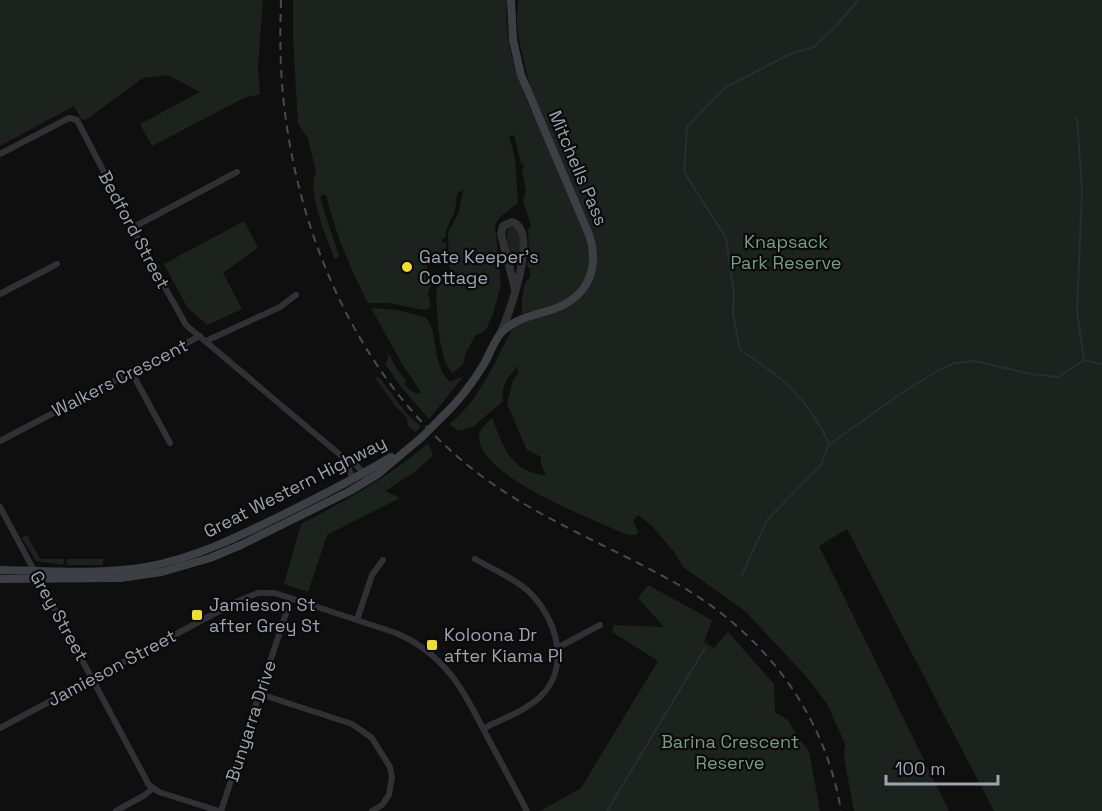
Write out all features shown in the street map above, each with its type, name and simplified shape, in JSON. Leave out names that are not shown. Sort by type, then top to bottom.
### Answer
[{"type":"main road","name":"Mitchells Pass","points":[[500,334],[513,322],[551,310],[571,300],[589,281],[594,259],[587,230],[521,75],[513,40],[511,0]]},
{"type":"main road","name":"Great Western Highway","points":[[0,579],[120,578],[184,567],[241,545],[330,501],[422,437],[475,378],[500,334]]},
{"type":"main road","name":"Great Western Highway","points":[[0,570],[109,571],[178,560],[237,538],[353,479],[367,476]]},
{"type":"street","name":"Bedford Street","points":[[0,154],[69,118],[75,118],[81,125],[105,174],[107,183],[180,316],[203,339]]},
{"type":"street","points":[[132,228],[237,172]]},
{"type":"street","name":"Great Western Highway","points":[[500,334],[515,289],[522,264],[521,228],[512,222],[503,226],[501,234],[515,289]]},
{"type":"street","points":[[0,294],[57,264]]},
{"type":"street","points":[[203,339],[280,307],[296,296]]},
{"type":"street","name":"Walkers Crescent","points":[[0,441],[131,371],[203,339],[345,459],[353,479]]},
{"type":"street","points":[[131,371],[170,443]]},
{"type":"street","name":"Walkers Crescent","points":[[345,459],[351,460],[367,476]]},
{"type":"street","name":"Grey Street","points":[[0,507],[153,788]]},
{"type":"street","points":[[475,559],[518,583],[531,594],[544,613],[559,647],[554,675],[545,691],[534,702],[484,728]]},
{"type":"street","points":[[357,620],[372,575],[383,560]]},
{"type":"street","name":"Jamieson Street","points":[[0,728],[251,596],[265,592],[291,598],[406,637],[433,655],[458,682],[528,811]]},
{"type":"street","name":"Bunyarra Drive","points":[[220,811],[291,598]]},
{"type":"street","points":[[559,647],[600,625]]},
{"type":"street","points":[[260,694],[352,724],[372,738],[390,766],[392,777],[389,795],[382,805],[372,811]]},
{"type":"street","points":[[116,811],[153,788],[220,811]]},
{"type":"green space","points":[[0,0],[263,0],[258,67],[260,94],[244,98],[152,146],[140,124],[200,92],[168,75],[143,78],[87,119],[82,120],[74,106],[0,146]]},
{"type":"green space","name":"Knapsack Park Reserve","points":[[293,0],[507,0],[507,29],[512,58],[532,113],[530,85],[518,28],[519,0],[1102,0],[1102,811],[994,811],[847,529],[819,546],[949,811],[854,811],[844,758],[845,744],[827,704],[804,674],[745,611],[683,567],[675,553],[652,526],[638,515],[633,521],[638,531],[636,535],[628,535],[566,508],[517,481],[497,466],[484,451],[479,436],[484,426],[492,418],[500,439],[516,463],[524,469],[546,476],[541,457],[527,450],[507,404],[513,380],[519,373],[517,370],[519,365],[506,381],[503,401],[473,427],[458,431],[449,424],[479,391],[514,326],[529,320],[530,311],[522,314],[522,297],[525,283],[530,277],[527,265],[528,230],[531,226],[523,200],[526,192],[522,171],[524,165],[521,164],[514,135],[509,136],[515,158],[518,203],[500,217],[495,225],[501,284],[486,330],[475,336],[463,364],[453,373],[448,368],[441,346],[437,319],[437,287],[448,279],[474,282],[476,279],[453,274],[449,267],[448,233],[459,212],[463,189],[457,194],[455,211],[445,238],[442,239],[442,242],[446,243],[446,260],[443,265],[430,258],[427,267],[432,283],[428,293],[431,307],[425,310],[388,303],[368,303],[344,250],[326,195],[320,198],[339,256],[336,259],[315,202],[316,172],[308,138],[298,124]]},
{"type":"green space","points":[[244,221],[258,248],[223,273],[242,309],[207,325],[187,307],[164,264]]},
{"type":"green space","points":[[516,228],[520,241],[520,255],[517,264],[510,253],[508,243],[508,229]]},
{"type":"green space","points":[[371,308],[397,310],[425,317],[430,323],[437,357],[444,374],[450,382],[464,376],[429,419],[385,364],[388,354],[406,380],[405,386],[418,394],[421,392],[401,362]]},
{"type":"green space","points":[[375,377],[379,377],[406,413],[421,427],[415,432],[408,426],[407,418],[395,406]]},
{"type":"green space","points":[[428,443],[433,455],[416,471],[385,491],[400,498],[327,535],[308,592],[284,584],[301,524],[383,477]]},
{"type":"green space","points":[[27,535],[40,559],[64,559],[63,565],[36,561],[22,538]]},
{"type":"green space","points":[[67,559],[103,559],[103,565],[67,565]]},
{"type":"green space","name":"Barina Crescent Reserve","points":[[648,585],[712,620],[704,642],[714,648],[728,632],[774,684],[775,712],[788,720],[809,751],[820,811],[540,811],[581,788],[658,661],[612,632],[614,625],[664,627],[638,598]]},
{"type":"waterway","points":[[741,577],[767,520],[821,465],[829,444],[803,401],[781,379],[740,350],[733,314],[734,294],[726,238],[684,172],[687,127],[726,87],[790,54],[814,47],[858,0]]},
{"type":"waterway","points":[[1077,118],[1082,190],[1077,312],[1084,360]]},
{"type":"waterway","points":[[830,444],[897,396],[939,370],[955,363],[974,361],[1031,374],[1058,377],[1084,360],[1102,364]]},
{"type":"waterway","points":[[607,811],[705,648]]},
{"type":"railway","points":[[281,0],[282,84],[289,141],[302,197],[319,252],[342,305],[370,355],[404,401],[443,443],[487,480],[556,522],[677,584],[737,626],[785,679],[805,709],[821,741],[833,775],[841,811]]},
{"type":"place","name":"Gate Keeper's Cottage","points":[[407,267]]},
{"type":"place","name":"Jamieson St after Grey St","points":[[197,615]]},
{"type":"place","name":"Koloona Dr after Kiama Pl","points":[[432,645]]}]
